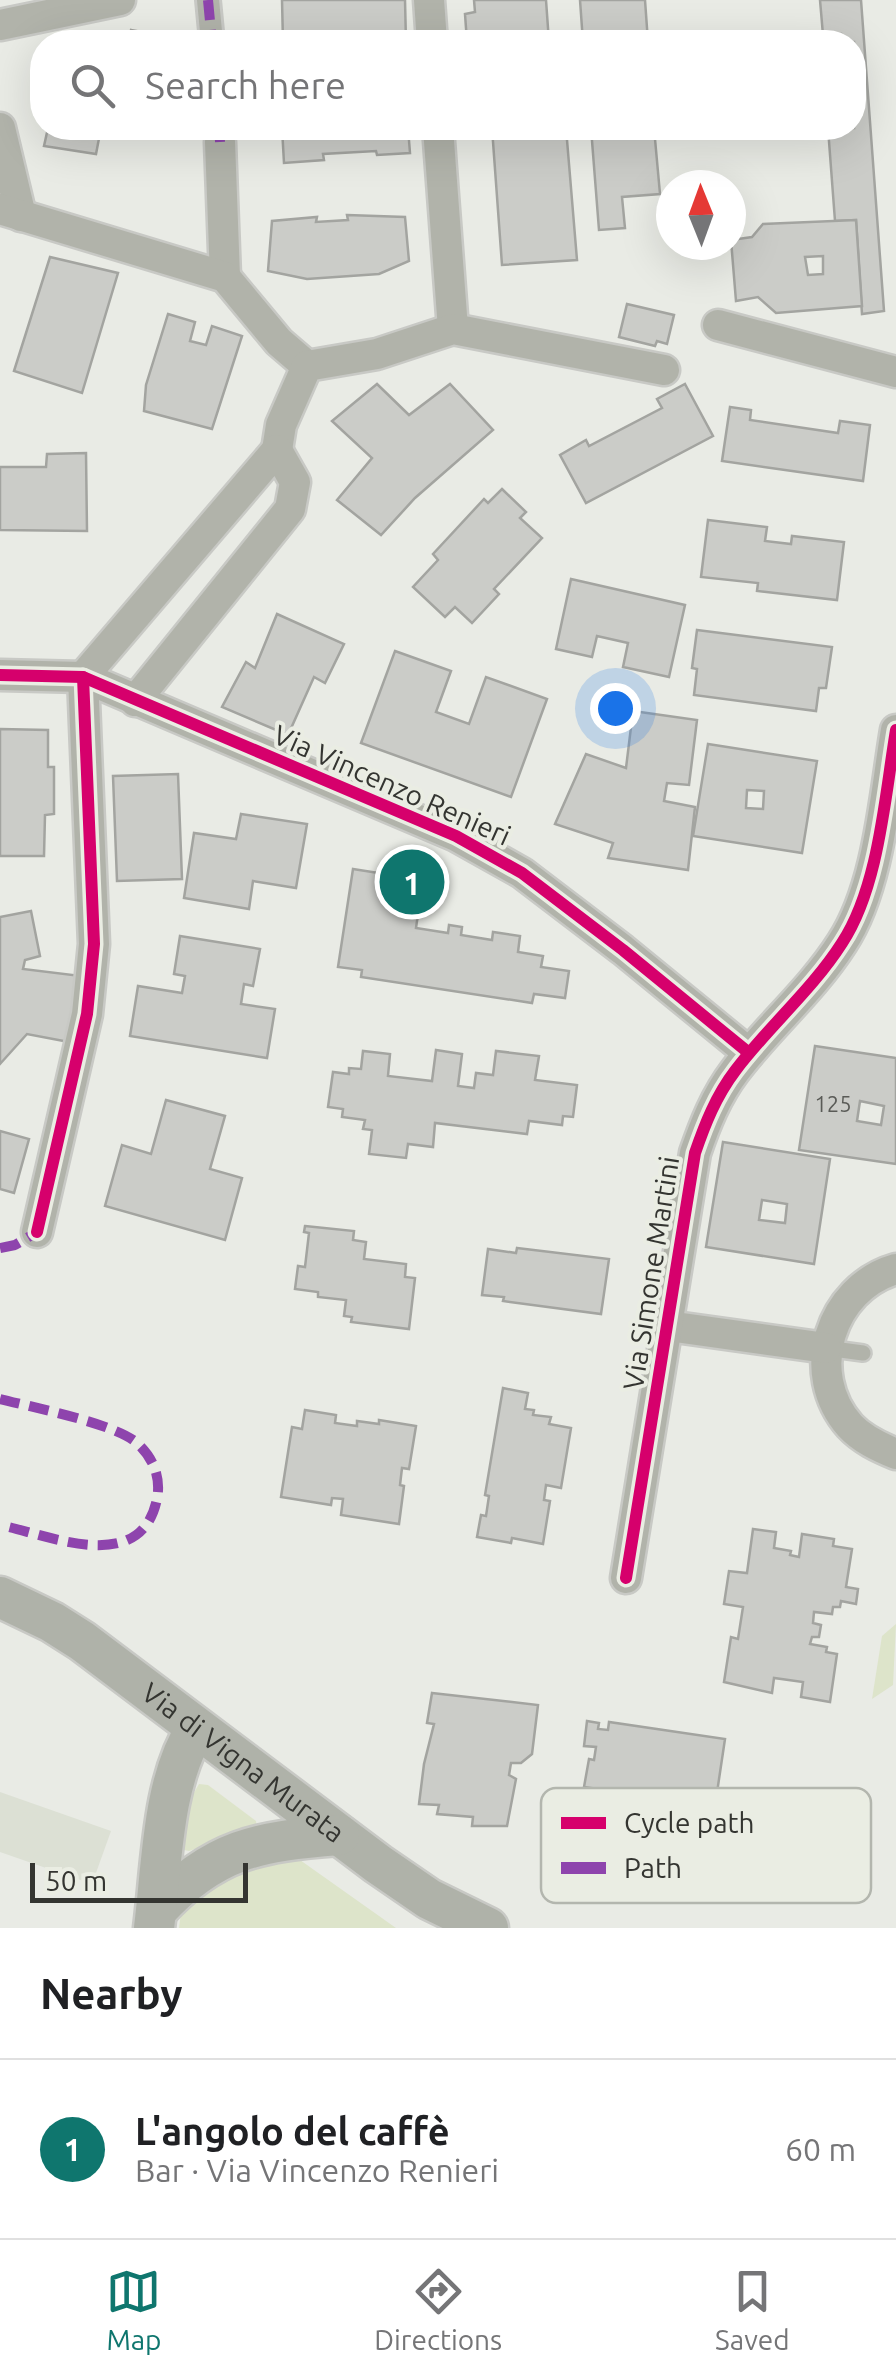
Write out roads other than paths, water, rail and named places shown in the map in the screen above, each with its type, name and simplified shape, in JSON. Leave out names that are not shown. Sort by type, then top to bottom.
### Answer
[{"type":"main road","name":"Via di Vigna Murata","points":[[0,1598],[82,1640],[196,1729],[429,1899],[488,1928]]},
{"type":"main road","points":[[156,1919],[174,1780],[186,1744],[196,1729]]},
{"type":"main road","points":[[156,1919],[202,1869],[233,1852],[275,1840],[339,1835]]},
{"type":"street","points":[[0,25],[120,0]]},
{"type":"street","points":[[208,0],[211,30]]},
{"type":"street","points":[[430,0],[431,30]]},
{"type":"street","points":[[0,128],[10,212],[225,277],[279,342],[306,366]]},
{"type":"street","points":[[219,140],[225,277]]},
{"type":"street","points":[[439,140],[454,329]]},
{"type":"street","points":[[718,325],[896,372]]},
{"type":"street","points":[[306,366],[377,354],[454,329],[664,370]]},
{"type":"street","points":[[36,1232],[87,1014],[94,944],[83,677],[277,450],[281,426],[306,366]]},
{"type":"street","points":[[135,701],[290,509],[295,482],[277,450]]},
{"type":"street","points":[[0,675],[83,677]]},
{"type":"street","name":"Via Vincenzo Renieri","points":[[83,677],[390,806],[456,836],[522,873],[624,950],[749,1054]]},
{"type":"street","name":"Via Simone Martini","points":[[626,1578],[695,1153],[720,1094],[844,940],[861,903],[873,858],[896,730]]},
{"type":"street","points":[[896,1269],[868,1282],[848,1300],[834,1322],[826,1348],[826,1376],[834,1402],[850,1426],[872,1444],[896,1454]]},
{"type":"street","name":"Via Simone Martini","points":[[668,1326],[826,1348]]},
{"type":"lane","name":"Via Simone Martini","points":[[826,1348],[863,1354]]},
{"type":"place","name":"L'angolo del caffè","points":[[412,882]]}]
